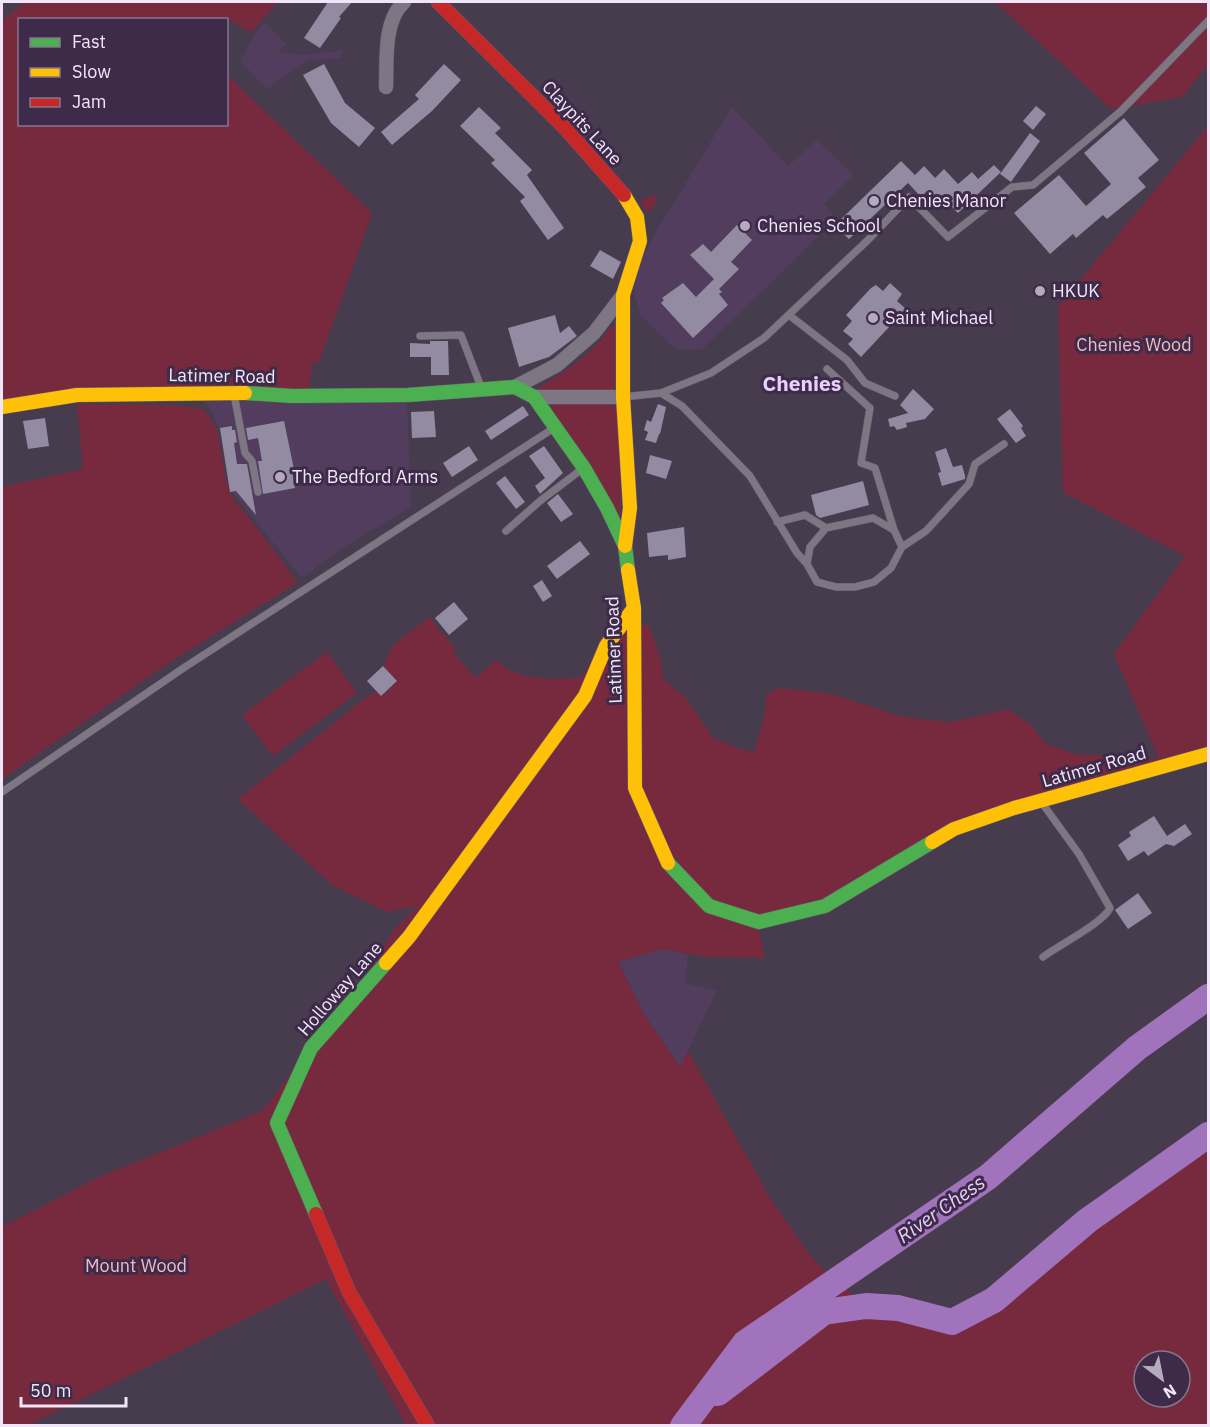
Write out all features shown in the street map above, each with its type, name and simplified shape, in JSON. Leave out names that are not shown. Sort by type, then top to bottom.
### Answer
[{"type":"street","points":[[386,87],[387,35],[399,5],[404,2]]},
{"type":"street","name":"Claypits Lane","points":[[438,2],[564,127],[625,196],[637,217],[640,241],[623,295],[623,397],[630,507],[625,546]]},
{"type":"street","name":"Claypits Lane","points":[[515,387],[557,365],[594,333],[623,295]]},
{"type":"street","name":"Latimer Road","points":[[2,407],[76,395],[234,392],[292,396],[408,396],[515,387],[534,397],[584,468],[607,507],[625,546],[634,608],[635,788],[667,862],[709,906],[759,922],[825,906],[954,829],[1041,801],[1209,754]]},
{"type":"street","points":[[534,397],[623,397]]},
{"type":"street","name":"Holloway Lane","points":[[428,1425],[349,1292],[277,1123],[311,1048],[417,927],[585,696],[606,646],[634,608]]},
{"type":"lane","points":[[623,397],[661,393],[711,373],[764,338],[868,240],[909,197],[948,237],[1012,187],[1033,185],[1120,112],[1209,21]]},
{"type":"lane","points":[[789,315],[846,360],[865,383],[895,396]]},
{"type":"lane","points":[[420,336],[461,335],[482,390]]},
{"type":"lane","points":[[827,369],[870,408],[861,463],[875,468],[894,530],[902,547]]},
{"type":"lane","points":[[234,392],[245,453],[252,461],[258,492]]},
{"type":"lane","points":[[661,393],[682,406],[750,477],[817,582],[836,587],[855,587],[874,582],[891,568],[902,547],[926,531],[969,484],[975,464],[1004,444]]},
{"type":"lane","points":[[2,792],[185,667],[556,427]]},
{"type":"lane","points":[[506,531],[540,501],[584,468]]},
{"type":"lane","points":[[777,522],[805,515],[826,528]]},
{"type":"lane","points":[[807,564],[810,547],[826,528],[873,518],[894,530]]},
{"type":"lane","points":[[1041,801],[1078,854],[1110,908],[1108,913],[1092,925],[1043,957]]},
{"type":"shaded area","points":[[265,22],[286,44],[278,52],[305,55],[343,50],[341,58],[309,60],[279,79],[268,90],[240,61],[255,34]]},
{"type":"shaded area","name":"Chenies School","points":[[732,107],[788,166],[817,140],[854,175],[824,204],[837,219],[702,349],[677,350],[641,316],[630,281],[655,234]]},
{"type":"shaded area","points":[[202,400],[407,403],[411,507],[342,548],[302,578],[229,488],[219,427],[207,404]]},
{"type":"shaded area","points":[[663,949],[688,955],[685,983],[717,991],[680,1067],[645,1016],[618,961]]},
{"type":"green space","points":[[24,2],[278,2],[251,32],[228,18],[18,18],[18,126],[228,126],[228,76],[372,213],[319,362],[312,362],[309,389],[2,400],[2,21]]},
{"type":"green space","points":[[995,2],[1208,2],[1208,64],[1182,97],[1111,109]]},
{"type":"green space","name":"Chenies Wood","points":[[1208,126],[1208,746],[988,812],[824,903],[758,919],[709,903],[668,860],[637,787],[635,625],[649,625],[660,657],[663,679],[686,698],[712,737],[740,749],[754,752],[765,714],[766,695],[778,688],[835,695],[903,717],[951,722],[1008,709],[1031,725],[1046,744],[1074,754],[1159,759],[1114,654],[1185,556],[1063,492],[1058,307]]},
{"type":"green space","points":[[654,195],[657,199],[652,210],[647,211],[641,205],[642,199]]},
{"type":"green space","points":[[611,326],[615,326],[615,385],[611,391],[544,393],[538,390],[587,353]]},
{"type":"green space","points":[[556,401],[609,402],[617,409],[621,518],[551,408]]},
{"type":"green space","points":[[77,404],[167,405],[201,408],[207,413],[217,430],[230,494],[297,583],[170,662],[2,779],[2,487],[83,469]]},
{"type":"green space","name":"Mount Wood","points":[[429,617],[454,647],[454,654],[476,678],[496,660],[525,676],[548,679],[582,677],[605,635],[630,630],[631,788],[707,909],[758,925],[765,958],[707,957],[663,949],[618,962],[645,1016],[680,1067],[688,1051],[770,1198],[809,1254],[866,1306],[898,1308],[952,1322],[994,1300],[1087,1221],[1208,1135],[1208,1425],[406,1425],[326,1279],[29,1425],[2,1426],[2,1227],[101,1176],[262,1111],[355,993],[393,931],[418,906],[387,912],[332,885],[238,799],[364,699],[376,691],[381,696],[397,681],[383,666],[393,645]]},
{"type":"green space","points":[[327,652],[357,693],[273,756],[242,715]]},
{"type":"building","points":[[328,2],[352,2],[339,17],[341,18],[320,48],[304,38]]},
{"type":"building","points":[[324,64],[345,103],[375,128],[359,147],[331,123],[303,75]]},
{"type":"building","points":[[444,64],[461,80],[432,111],[392,145],[381,132],[419,99],[415,95]]},
{"type":"building","points":[[1036,106],[1046,114],[1033,130],[1023,121]]},
{"type":"building","points":[[479,107],[501,128],[495,133],[532,170],[527,175],[564,228],[548,240],[520,201],[525,197],[491,163],[495,160],[460,126]]},
{"type":"building","points":[[1124,118],[1159,160],[1138,178],[1146,187],[1107,219],[1103,215],[1076,238],[1073,234],[1050,254],[1014,213],[1059,175],[1086,206],[1111,184],[1084,153]]},
{"type":"building","points":[[1030,133],[1040,141],[1011,182],[1000,174]]},
{"type":"building","name":"Chenies Manor","points":[[901,161],[915,175],[924,166],[935,178],[944,169],[958,184],[972,172],[978,179],[994,165],[1001,172],[958,213],[940,195],[935,199],[927,191],[921,197],[908,183],[849,239],[835,225]]},
{"type":"building","points":[[737,225],[752,240],[731,262],[739,269],[719,289],[722,292],[719,294],[728,305],[693,338],[661,303],[664,300],[662,298],[683,283],[696,297],[714,279],[690,255],[703,244],[711,252]]},
{"type":"building","points":[[600,250],[621,262],[613,279],[590,266]]},
{"type":"building","name":"Saint Michael","points":[[890,283],[902,294],[897,301],[906,309],[861,357],[848,344],[853,339],[843,331],[852,321],[846,315],[871,288],[876,285],[883,291]]},
{"type":"building","points":[[555,315],[560,333],[569,326],[577,336],[549,357],[519,367],[508,328]]},
{"type":"building","points":[[430,341],[448,341],[449,375],[431,375],[431,357],[410,357],[410,343],[430,344]]},
{"type":"building","points":[[913,389],[934,409],[925,419],[906,423],[907,427],[897,430],[894,426],[890,427],[888,419],[908,413],[900,405]]},
{"type":"building","points":[[658,404],[666,407],[656,443],[645,440],[648,432],[644,430],[647,420],[651,422]]},
{"type":"building","points":[[523,406],[529,415],[491,440],[485,431]]},
{"type":"building","points":[[1010,409],[1023,426],[1021,428],[1026,436],[1016,443],[997,419]]},
{"type":"building","points":[[434,411],[436,437],[412,438],[411,412]]},
{"type":"building","points":[[45,418],[49,446],[28,449],[23,421]]},
{"type":"building","name":"The Bedford Arms","points":[[284,421],[294,469],[292,470],[295,488],[263,494],[258,461],[262,461],[258,438],[248,440],[246,428]]},
{"type":"building","points":[[232,426],[237,442],[234,443],[237,464],[247,464],[256,515],[236,491],[230,492],[220,428]]},
{"type":"building","points":[[469,446],[478,460],[452,477],[443,463]]},
{"type":"building","points":[[544,446],[563,473],[540,494],[535,486],[545,478],[529,456]]},
{"type":"building","points":[[946,448],[953,467],[962,465],[965,479],[942,486],[938,473],[941,472],[935,452]]},
{"type":"building","points":[[650,455],[672,461],[666,479],[646,473]]},
{"type":"building","points":[[505,476],[525,502],[516,509],[496,483]]},
{"type":"building","points":[[863,481],[869,505],[820,518],[816,515],[811,495]]},
{"type":"building","points":[[558,494],[573,514],[561,522],[547,503]]},
{"type":"building","points":[[684,527],[686,557],[668,560],[668,555],[649,557],[647,533]]},
{"type":"building","points":[[580,541],[590,554],[557,579],[547,566]]},
{"type":"building","points":[[542,580],[552,596],[543,602],[533,586]]},
{"type":"building","points":[[454,602],[468,619],[449,635],[435,618]]},
{"type":"building","points":[[383,666],[397,681],[381,696],[367,681]]},
{"type":"building","points":[[1154,816],[1167,836],[1185,824],[1192,834],[1174,846],[1166,844],[1148,856],[1144,851],[1128,861],[1118,845],[1131,836],[1129,832]]},
{"type":"building","points":[[1138,893],[1152,913],[1128,929],[1115,910]]},
{"type":"waterway","name":"River Chess","points":[[683,1426],[745,1343],[988,1177],[1137,1048],[1208,997]]},
{"type":"waterway","points":[[718,1393],[824,1312],[866,1306],[898,1308],[952,1322],[994,1300],[1087,1221],[1208,1135]]},
{"type":"traffic: fast","points":[[245,393],[292,396],[408,395],[515,387],[534,397],[584,468],[625,546],[628,570]]},
{"type":"traffic: fast","points":[[668,863],[709,906],[759,922],[825,906],[932,842]]},
{"type":"traffic: fast","points":[[316,1214],[277,1123],[311,1048],[386,963]]},
{"type":"traffic: slow","points":[[624,195],[637,217],[640,241],[623,295],[623,397],[630,508],[625,546]]},
{"type":"traffic: slow","points":[[2,407],[77,395],[245,393]]},
{"type":"traffic: slow","points":[[628,570],[634,608],[635,788],[668,863]]},
{"type":"traffic: slow","points":[[386,963],[409,937],[585,696],[606,646],[634,608]]},
{"type":"traffic: slow","points":[[932,842],[954,829],[1014,808],[1208,754]]},
{"type":"traffic: jam","points":[[438,2],[564,127],[624,195]]},
{"type":"traffic: jam","points":[[316,1214],[349,1292],[428,1426]]},
{"type":"place","name":"Chenies Manor","points":[[874,201]]},
{"type":"place","name":"Chenies School","points":[[745,226]]},
{"type":"place","name":"HKUK","points":[[1040,291]]},
{"type":"place","name":"Saint Michael","points":[[873,318]]},
{"type":"place","name":"The Bedford Arms","points":[[280,477]]},
{"type":"district","name":"Chenies","points":[[802,384]]}]
